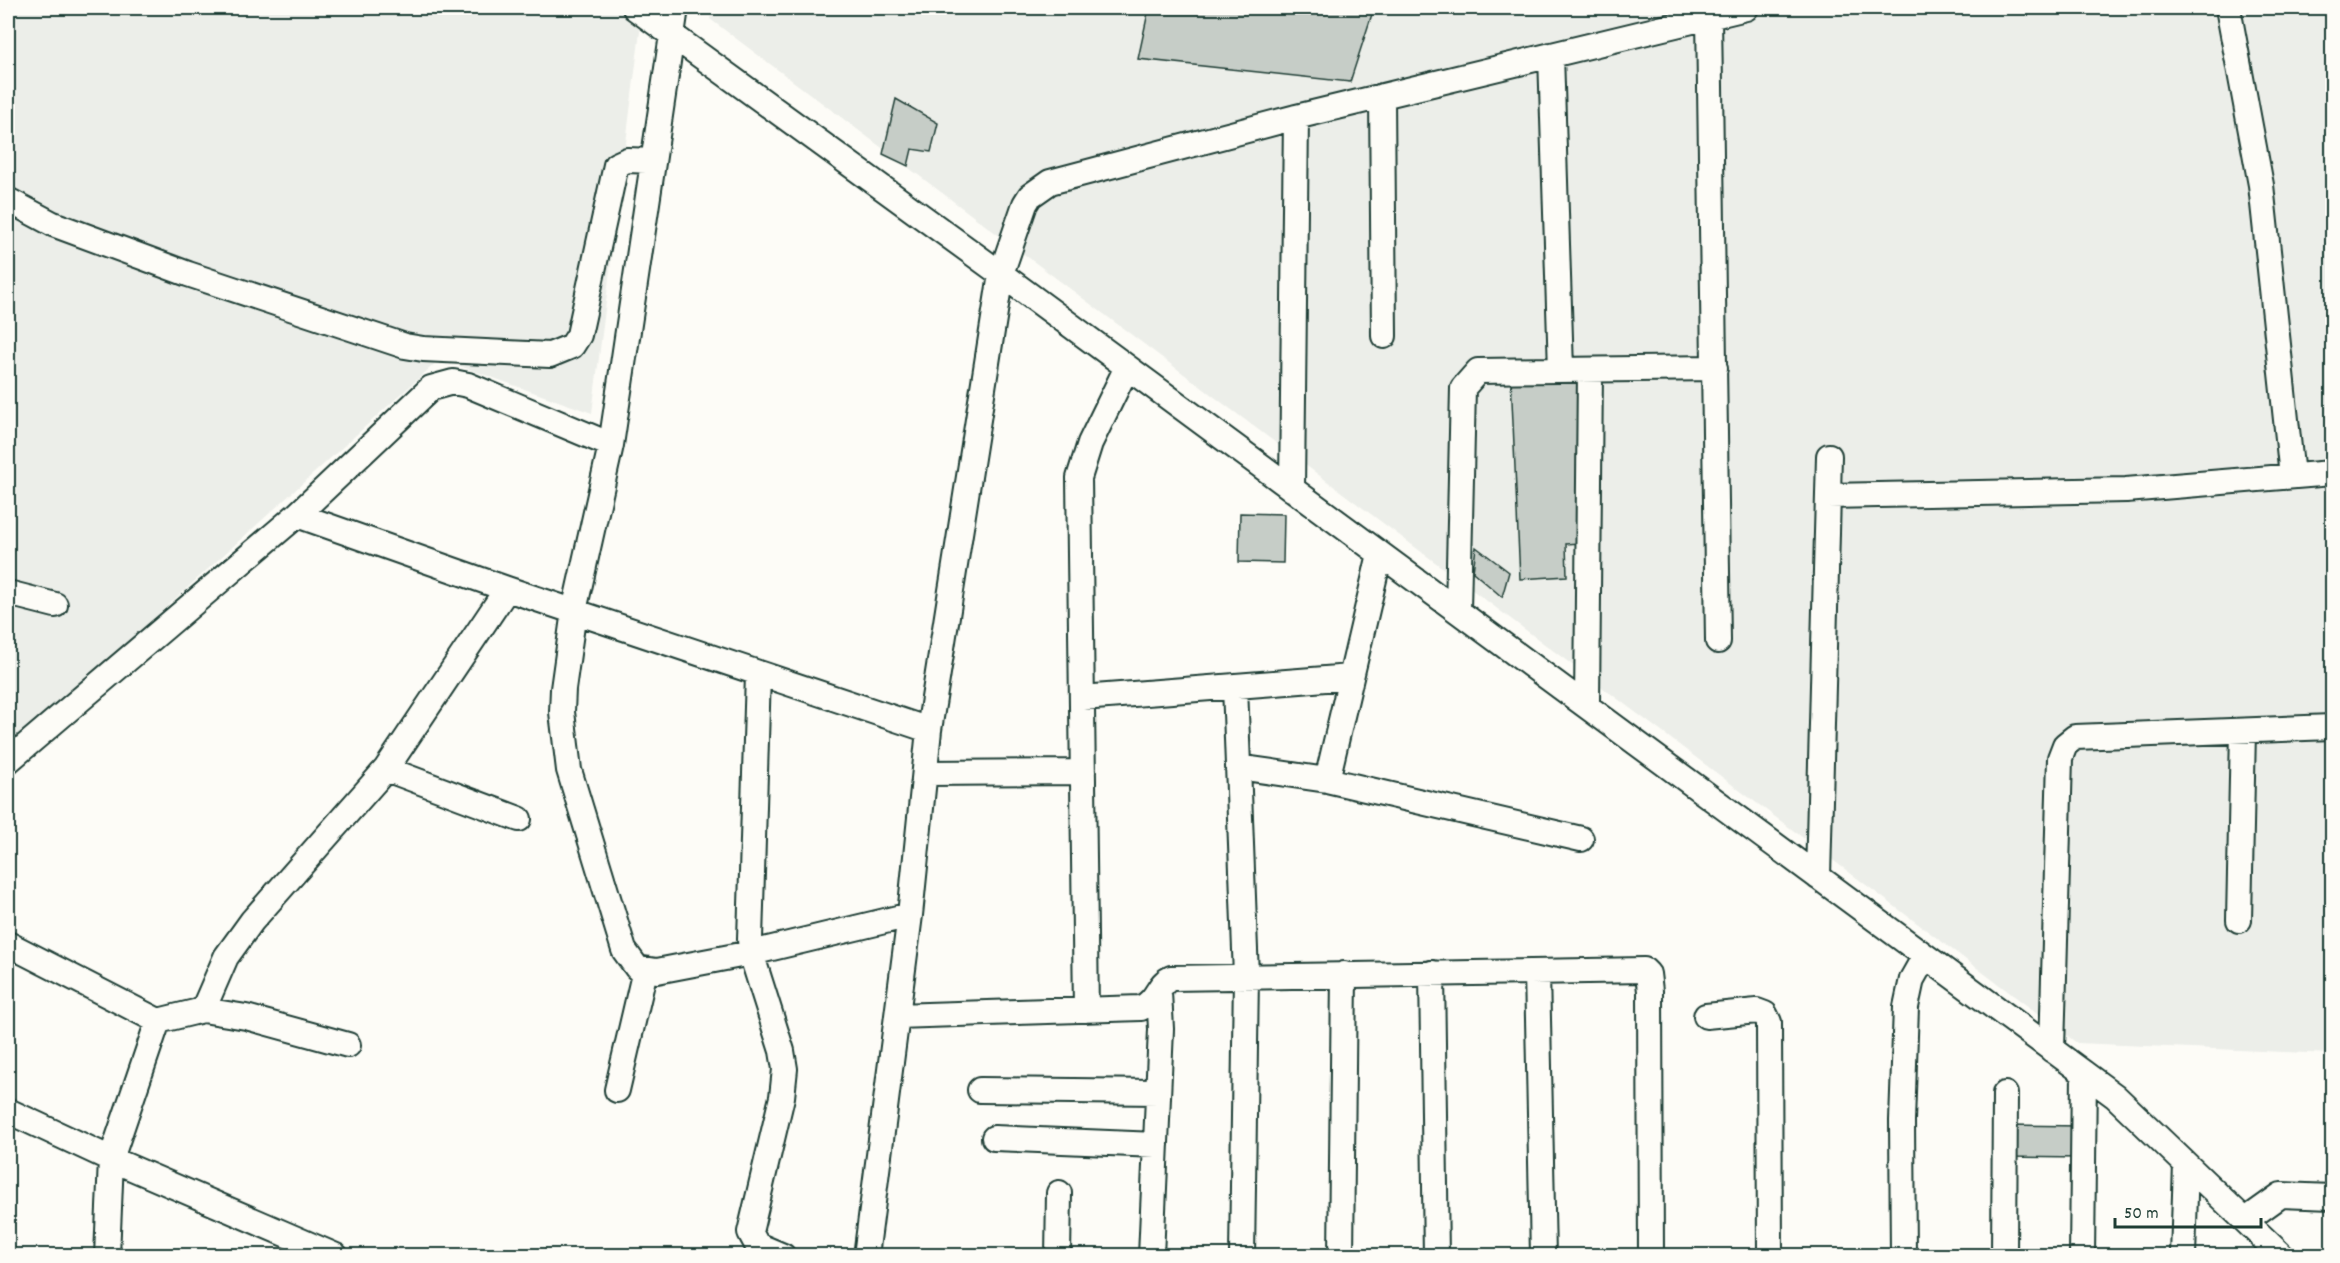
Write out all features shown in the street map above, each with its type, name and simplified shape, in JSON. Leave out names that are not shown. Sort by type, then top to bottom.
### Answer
[{"type":"street","points":[[635,8],[1001,274],[2115,1096],[2282,1256]]},
{"type":"street","points":[[676,8],[611,445],[574,610],[562,712],[569,770],[624,950],[637,968],[657,970],[751,953],[910,915]]},
{"type":"street","points":[[866,1256],[910,915],[929,730],[1001,274],[1025,204],[1030,196],[1050,182],[1296,117],[1746,8]]},
{"type":"street","points":[[2228,8],[2261,184],[2292,476]]},
{"type":"street","points":[[1709,17],[1718,641]]},
{"type":"street","points":[[1551,55],[1561,370]]},
{"type":"street","points":[[1383,96],[1384,336]]},
{"type":"street","points":[[1292,489],[1296,117]]},
{"type":"street","points":[[8,200],[53,224],[188,274],[405,346],[423,349],[550,354],[562,352],[572,346],[579,335],[616,165],[627,160],[653,161]]},
{"type":"street","points":[[1086,1010],[1079,478],[1082,462],[1090,443],[1127,367]]},
{"type":"street","points":[[1458,610],[1463,388],[1478,372],[1715,368]]},
{"type":"street","points":[[1587,706],[1590,370]]},
{"type":"street","points":[[8,761],[297,514],[430,388],[453,382],[468,385],[611,445]]},
{"type":"street","points":[[1818,877],[1829,456]]},
{"type":"street","points":[[1828,496],[2126,490],[2332,473]]},
{"type":"street","points":[[297,514],[507,589],[929,730]]},
{"type":"street","points":[[1328,780],[1380,554]]},
{"type":"street","points":[[203,1010],[226,957],[252,921],[386,769],[507,589]]},
{"type":"street","points":[[8,592],[55,605]]},
{"type":"street","points":[[758,674],[751,953],[782,1051],[785,1069],[782,1096],[750,1232],[757,1245],[783,1256]]},
{"type":"street","points":[[1082,698],[1352,677]]},
{"type":"street","points":[[1235,686],[1246,976],[1242,1256]]},
{"type":"street","points":[[2052,1050],[2060,758],[2065,745],[2075,737],[2332,727]]},
{"type":"street","points":[[2239,920],[2243,730]]},
{"type":"street","points":[[1238,767],[1328,780],[1581,839]]},
{"type":"street","points":[[386,769],[519,819]]},
{"type":"street","points":[[926,773],[1083,772]]},
{"type":"street","points":[[8,944],[158,1021],[203,1010],[246,1017],[348,1045]]},
{"type":"street","points":[[1903,1256],[1902,1121],[1906,1007],[1912,979],[1925,956]]},
{"type":"street","points":[[897,1016],[1141,1008],[1152,1003],[1163,981],[1171,978],[1638,969],[1648,974],[1650,991],[1651,1256]]},
{"type":"street","points":[[617,1090],[645,970]]},
{"type":"street","points":[[1537,972],[1543,1256]]},
{"type":"street","points":[[1432,973],[1436,1256]]},
{"type":"street","points":[[1341,1256],[1344,974]]},
{"type":"street","points":[[1151,1256],[1161,1029],[1159,992]]},
{"type":"street","points":[[1706,1016],[1757,1011],[1765,1014],[1769,1022],[1770,1256]]},
{"type":"street","points":[[107,1256],[111,1158],[158,1021]]},
{"type":"street","points":[[2082,1256],[2084,1074]]},
{"type":"street","points":[[980,1090],[1158,1092]]},
{"type":"street","points":[[2004,1256],[2005,1094]]},
{"type":"street","points":[[8,1111],[336,1256]]},
{"type":"street","points":[[994,1138],[1156,1145]]},
{"type":"street","points":[[2182,1256],[2186,1164]]},
{"type":"street","points":[[1058,1256],[1059,1193]]},
{"type":"street","points":[[2246,1220],[2281,1195],[2332,1197]]},
{"type":"shaded area","points":[[8,8],[643,8],[592,413],[440,359],[8,750]]},
{"type":"shaded area","points":[[712,8],[2332,8],[2332,1054],[2077,1043],[710,19]]},
{"type":"building","points":[[1149,8],[1374,8],[1350,82],[1138,59]]},
{"type":"building","points":[[896,99],[938,123],[931,152],[912,149],[908,166],[883,154]]},
{"type":"building","points":[[1586,374],[1593,542],[1566,544],[1567,576],[1520,579],[1511,378]]},
{"type":"building","points":[[1240,513],[1284,514],[1283,563],[1239,562]]},
{"type":"building","points":[[1476,547],[1509,572],[1502,597],[1473,572]]},
{"type":"building","points":[[2011,1125],[2080,1126],[2079,1158],[2011,1157]]}]
